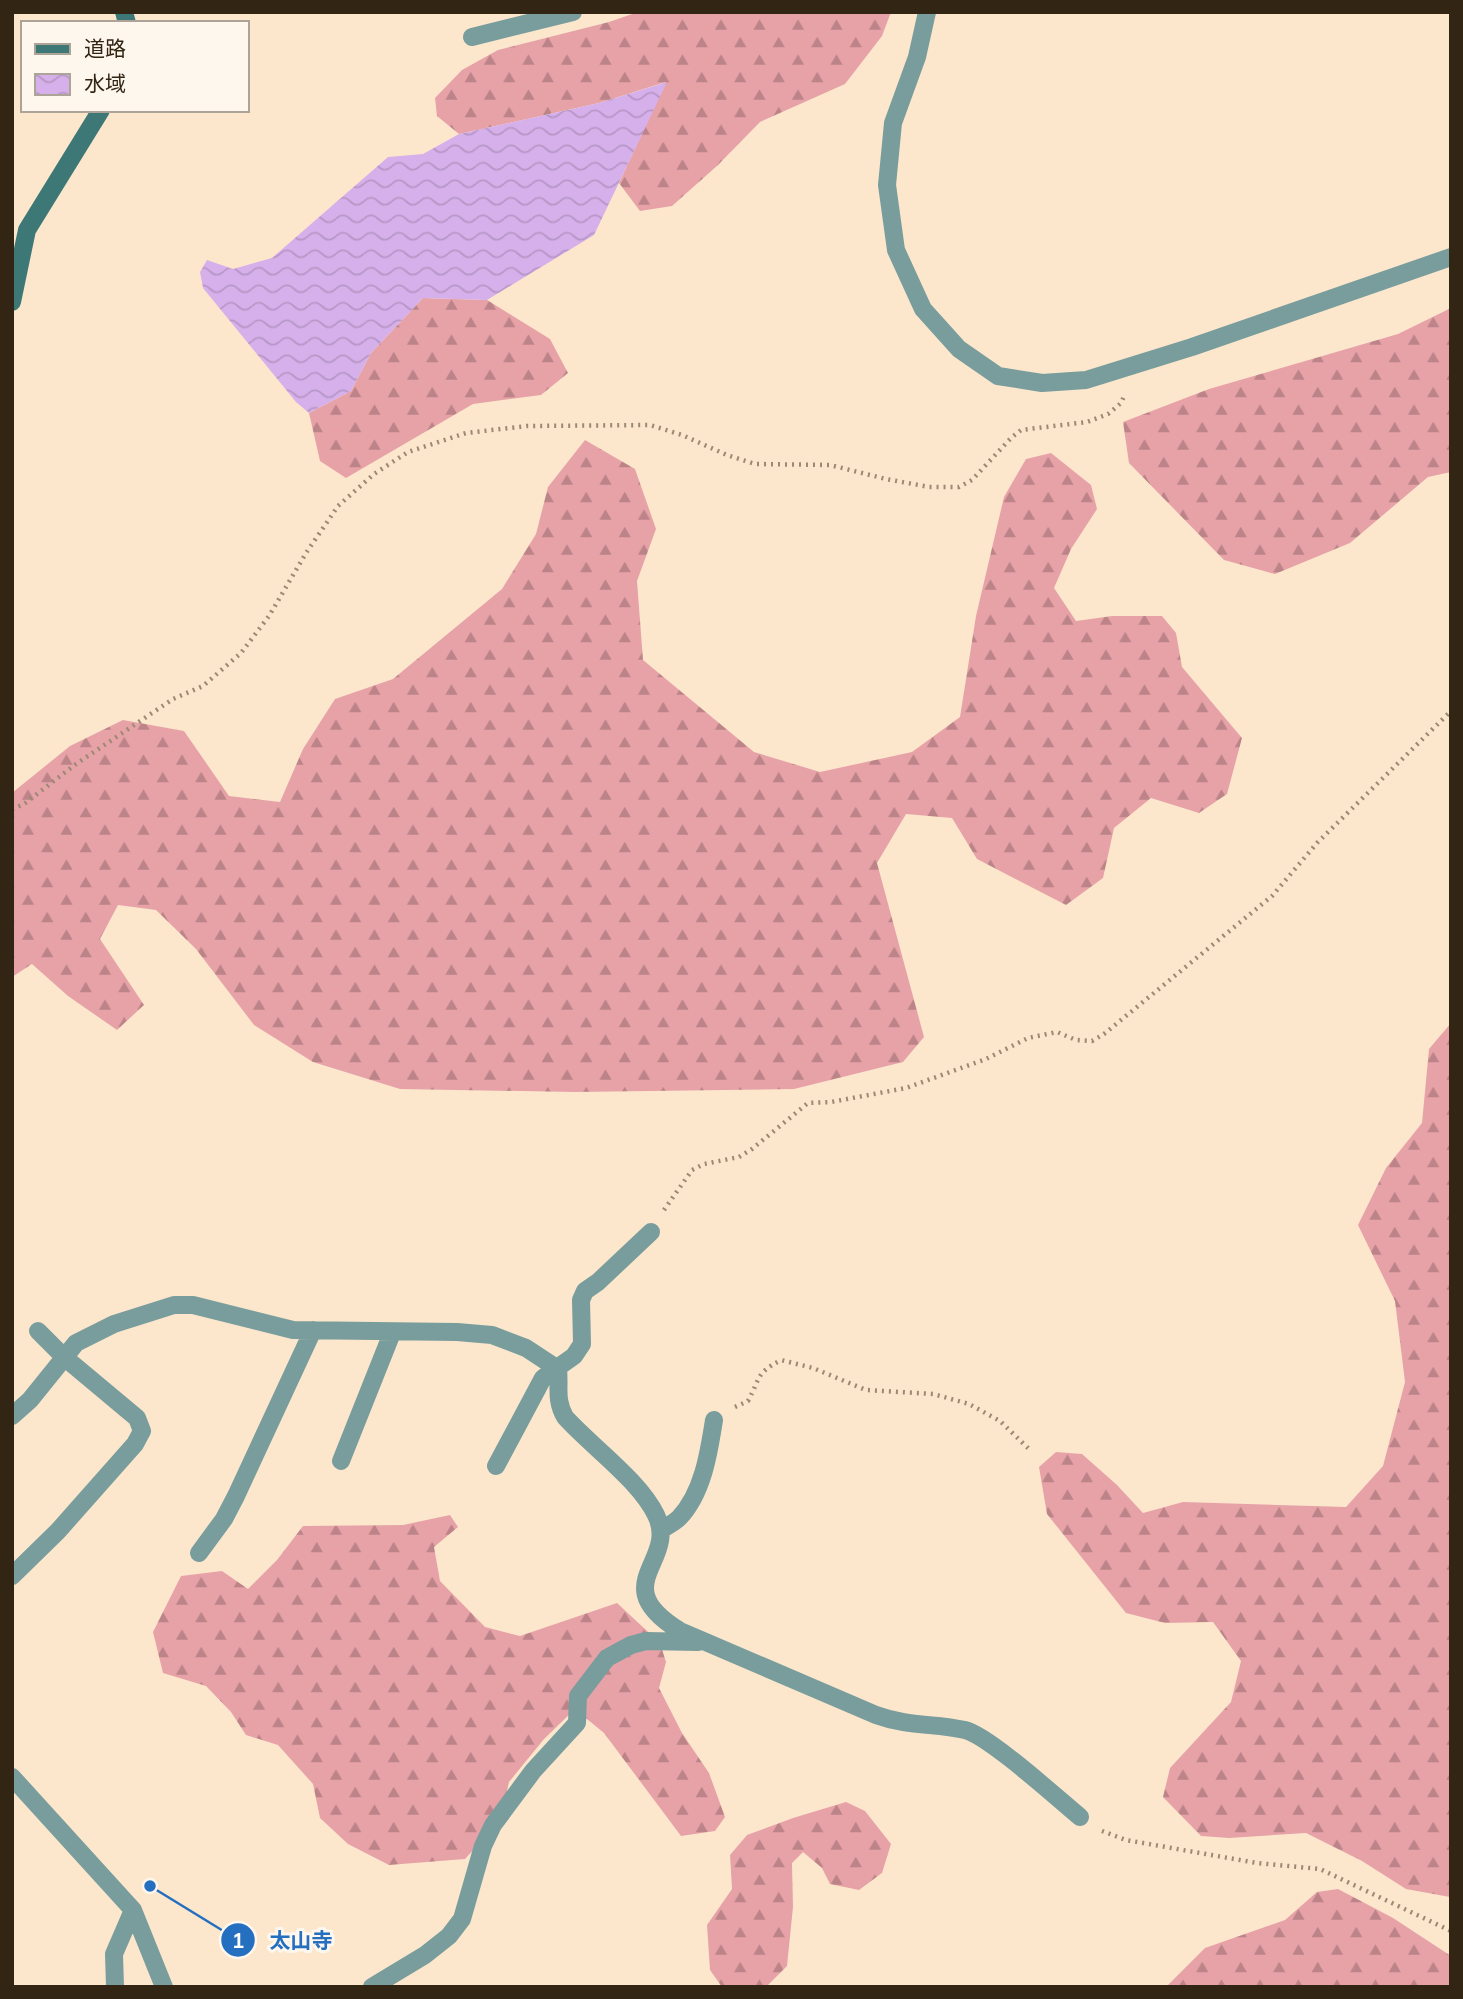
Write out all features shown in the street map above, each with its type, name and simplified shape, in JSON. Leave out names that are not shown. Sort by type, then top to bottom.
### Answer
[{"type":"main road","points":[[12,302],[27,230],[101,112]]},
{"type":"street","points":[[472,37],[573,12]]},
{"type":"street","points":[[927,12],[917,57],[893,123],[887,185],[896,250],[923,309],[958,349],[998,376],[1042,383],[1086,380],[1192,347],[1451,257]]},
{"type":"street","points":[[496,1466],[543,1378],[573,1356],[582,1344],[581,1300],[585,1291],[651,1232]]},
{"type":"street","points":[[12,1416],[30,1400],[76,1343],[94,1333],[174,1305],[193,1305],[293,1330],[457,1332],[492,1335],[526,1348],[558,1369],[560,1384],[557,1403],[565,1417],[640,1491],[657,1516],[661,1530],[660,1543],[647,1572],[644,1591],[650,1606],[661,1619],[706,1643],[898,1723],[967,1730],[1001,1752],[1080,1817]]},
{"type":"street","points":[[199,1553],[224,1518],[313,1330]]},
{"type":"street","points":[[12,1576],[58,1531],[135,1444],[142,1431],[137,1418],[64,1357],[38,1331]]},
{"type":"street","points":[[341,1461],[392,1333]]},
{"type":"street","points":[[661,1530],[679,1518],[694,1497],[708,1458],[714,1420]]},
{"type":"street","points":[[372,1987],[425,1955],[449,1936],[462,1919],[483,1846],[493,1825],[533,1771],[577,1723],[578,1696],[607,1658],[631,1645],[646,1641],[706,1643]]},
{"type":"street","points":[[12,1777],[133,1910],[164,1987]]},
{"type":"street","points":[[115,1987],[114,1954],[133,1910]]},
{"type":"path","points":[[12,809],[24,804],[76,764],[173,699],[202,686],[241,653],[270,616],[306,553],[338,506],[374,474],[408,452],[466,433],[527,426],[650,425],[755,464],[830,465],[918,485],[959,487],[972,480],[1021,429],[1087,422],[1108,414],[1121,403],[1129,386],[1132,365]]},
{"type":"path","points":[[651,1232],[692,1170],[704,1164],[738,1157],[752,1149],[808,1103],[906,1088],[986,1059],[1028,1038],[1057,1032],[1076,1040],[1091,1041],[1104,1034],[1272,896],[1317,843],[1451,711]]},
{"type":"path","points":[[714,1420],[748,1401],[757,1378],[768,1367],[781,1360],[813,1368],[866,1390],[933,1394],[969,1404],[1000,1421],[1030,1450]]},
{"type":"path","points":[[1080,1817],[1103,1831],[1126,1840],[1257,1863],[1320,1869],[1451,1931]]},
{"type":"green space","points":[[638,12],[891,12],[882,36],[845,84],[760,122],[718,165],[672,206],[640,211],[619,183],[666,82],[599,103],[459,134],[437,116],[435,98],[462,70],[498,50]]},
{"type":"green space","points":[[423,298],[487,300],[550,339],[568,373],[541,395],[473,404],[346,478],[320,461],[309,413],[351,391],[371,353]]},
{"type":"green space","points":[[1451,308],[1451,472],[1428,477],[1350,543],[1275,574],[1224,560],[1129,463],[1123,422],[1209,389],[1398,334]]},
{"type":"green space","points":[[585,440],[635,469],[656,529],[637,581],[643,660],[754,752],[820,772],[912,752],[960,717],[976,616],[1004,497],[1026,459],[1051,453],[1091,485],[1097,509],[1071,549],[1054,588],[1076,621],[1112,616],[1162,616],[1176,633],[1182,667],[1242,738],[1227,794],[1199,813],[1151,798],[1114,828],[1103,878],[1066,905],[977,859],[952,818],[906,814],[877,863],[924,1037],[903,1062],[794,1089],[574,1092],[400,1089],[313,1062],[254,1025],[196,949],[156,910],[118,905],[100,939],[144,1005],[117,1030],[68,996],[32,964],[12,977],[12,793],[70,746],[123,720],[184,731],[229,796],[280,802],[303,749],[335,699],[393,679],[502,589],[536,534],[548,487]]},
{"type":"green space","points":[[1451,1023],[1450,1897],[1406,1889],[1362,1861],[1306,1833],[1229,1838],[1201,1836],[1163,1797],[1170,1768],[1231,1702],[1241,1661],[1213,1622],[1165,1623],[1126,1613],[1047,1514],[1039,1467],[1056,1452],[1082,1454],[1143,1513],[1183,1502],[1346,1507],[1383,1466],[1405,1382],[1395,1301],[1358,1225],[1386,1168],[1422,1123],[1429,1049]]},
{"type":"green space","points":[[450,1515],[458,1527],[434,1547],[440,1581],[485,1627],[520,1636],[617,1603],[660,1643],[666,1662],[659,1688],[682,1733],[709,1773],[725,1817],[715,1831],[681,1836],[604,1733],[575,1709],[544,1739],[509,1782],[500,1821],[465,1859],[389,1865],[348,1844],[320,1818],[313,1784],[278,1745],[246,1735],[231,1712],[206,1686],[163,1673],[153,1632],[181,1576],[222,1571],[248,1589],[277,1560],[303,1526],[403,1525]]},
{"type":"green space","points":[[846,1802],[865,1811],[891,1844],[882,1873],[859,1890],[830,1884],[822,1868],[803,1852],[792,1863],[793,1907],[787,1966],[766,1987],[722,1987],[710,1970],[707,1925],[732,1889],[730,1855],[747,1835]]},
{"type":"green space","points":[[1338,1889],[1393,1918],[1451,1956],[1451,1987],[1166,1987],[1205,1948],[1285,1920],[1317,1892]]},
{"type":"water","points":[[667,82],[594,235],[487,300],[423,298],[371,353],[351,391],[309,413],[296,402],[203,288],[200,272],[207,260],[233,269],[272,258],[388,157],[423,154],[459,134],[599,103]]},
{"type":"place","name":"太山寺","points":[[150,1886]]}]
